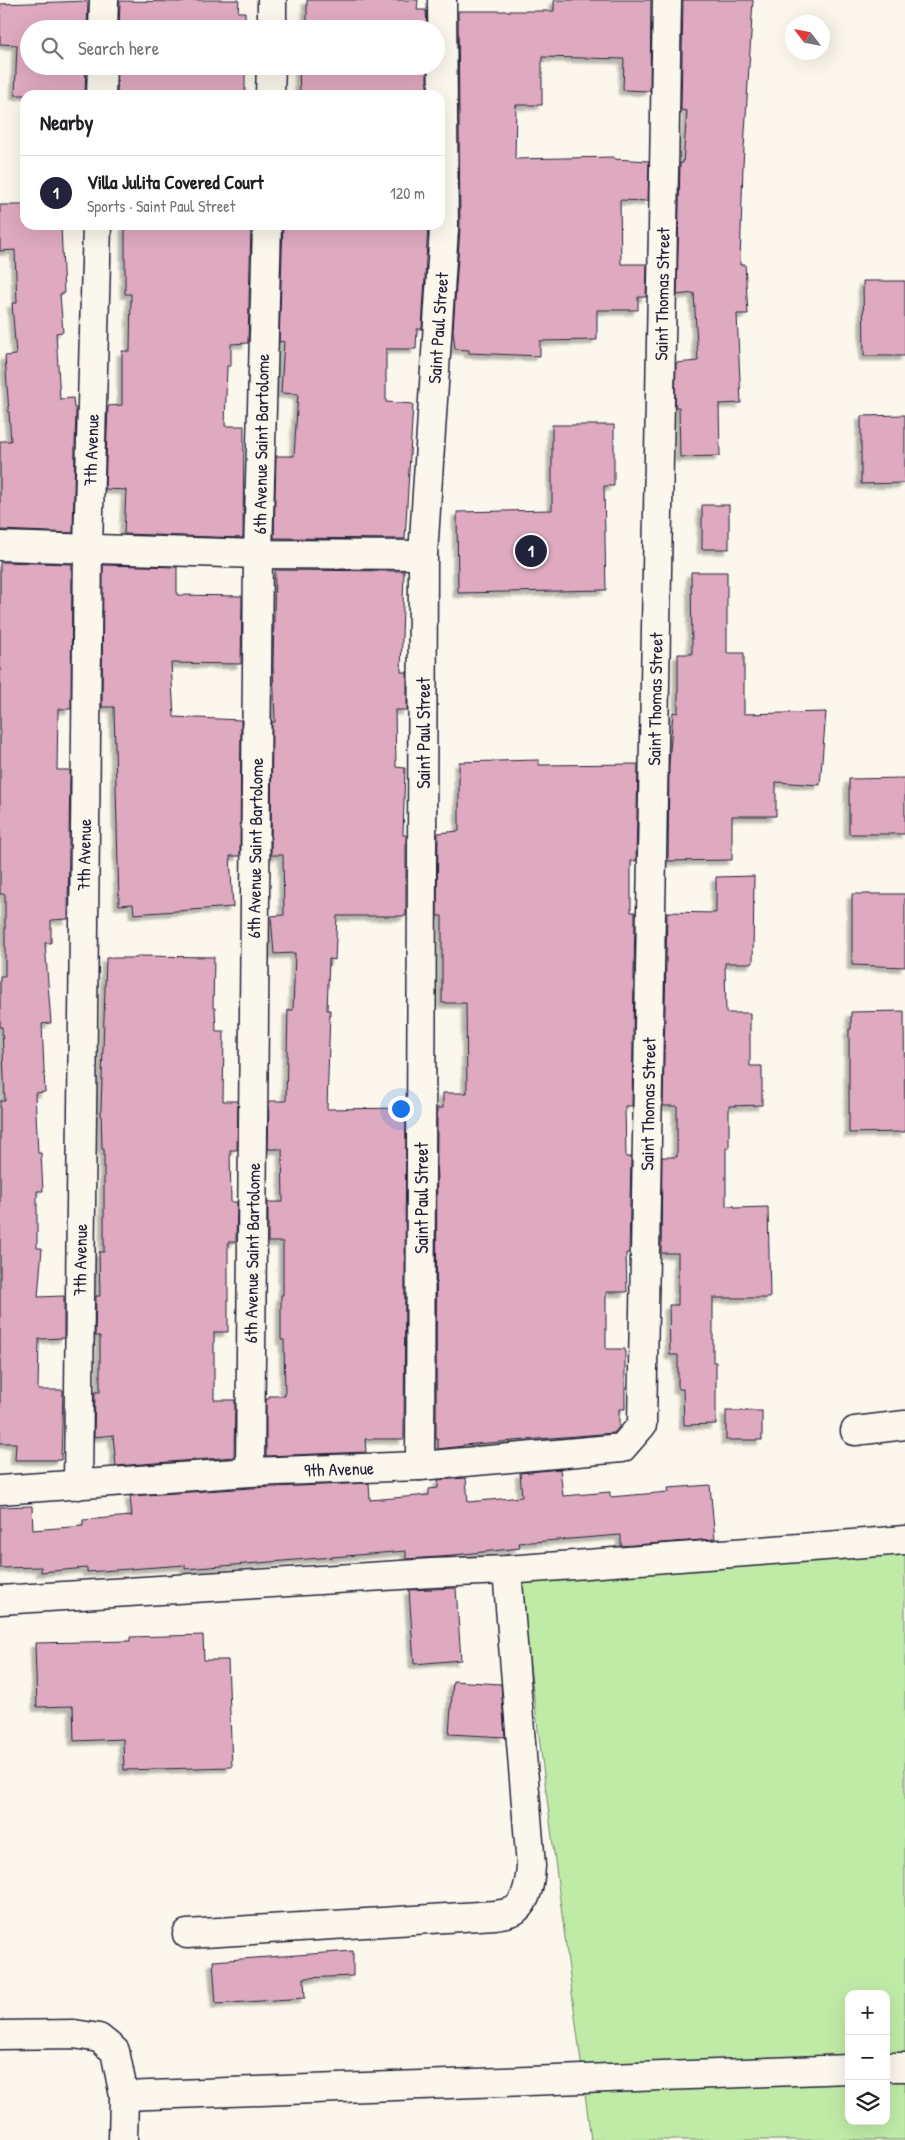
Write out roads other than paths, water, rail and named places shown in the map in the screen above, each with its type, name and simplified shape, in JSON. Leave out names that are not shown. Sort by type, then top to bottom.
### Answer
[{"type":"street","points":[[103,20],[104,0]]},
{"type":"street","points":[[272,0],[272,20]]},
{"type":"street","name":"Saint Paul Street","points":[[442,0],[442,20]]},
{"type":"street","name":"Saint Thomas Street","points":[[642,1399],[668,0]]},
{"type":"street","points":[[101,90],[102,75]]},
{"type":"street","points":[[270,90],[271,75]]},
{"type":"street","name":"Saint Paul Street","points":[[443,75],[443,90]]},
{"type":"street","name":"7th Avenue","points":[[78,1485],[88,548],[97,230]]},
{"type":"street","name":"6th Avenue Saint Bartolome","points":[[250,1472],[258,554],[266,230]]},
{"type":"street","name":"Saint Paul Street","points":[[420,1466],[423,555],[444,230]]},
{"type":"street","points":[[0,546],[258,554],[423,555]]},
{"type":"street","name":"9th Avenue","points":[[0,1490],[250,1472],[420,1466],[622,1448],[642,1425],[642,1399]]},
{"type":"street","points":[[855,1431],[905,1425]]},
{"type":"street","points":[[0,1600],[507,1570],[905,1540]]},
{"type":"street","points":[[187,1934],[495,1915],[514,1911],[524,1900],[530,1882],[530,1866],[507,1570]]},
{"type":"street","points":[[0,2035],[74,2034],[99,2038],[115,2051],[124,2096],[123,2140]]},
{"type":"street","points":[[890,2067],[905,2067]]},
{"type":"street","points":[[124,2096],[845,2069]]},
{"type":"place","name":"Villa Julita Covered Court","points":[[531,551]]}]
